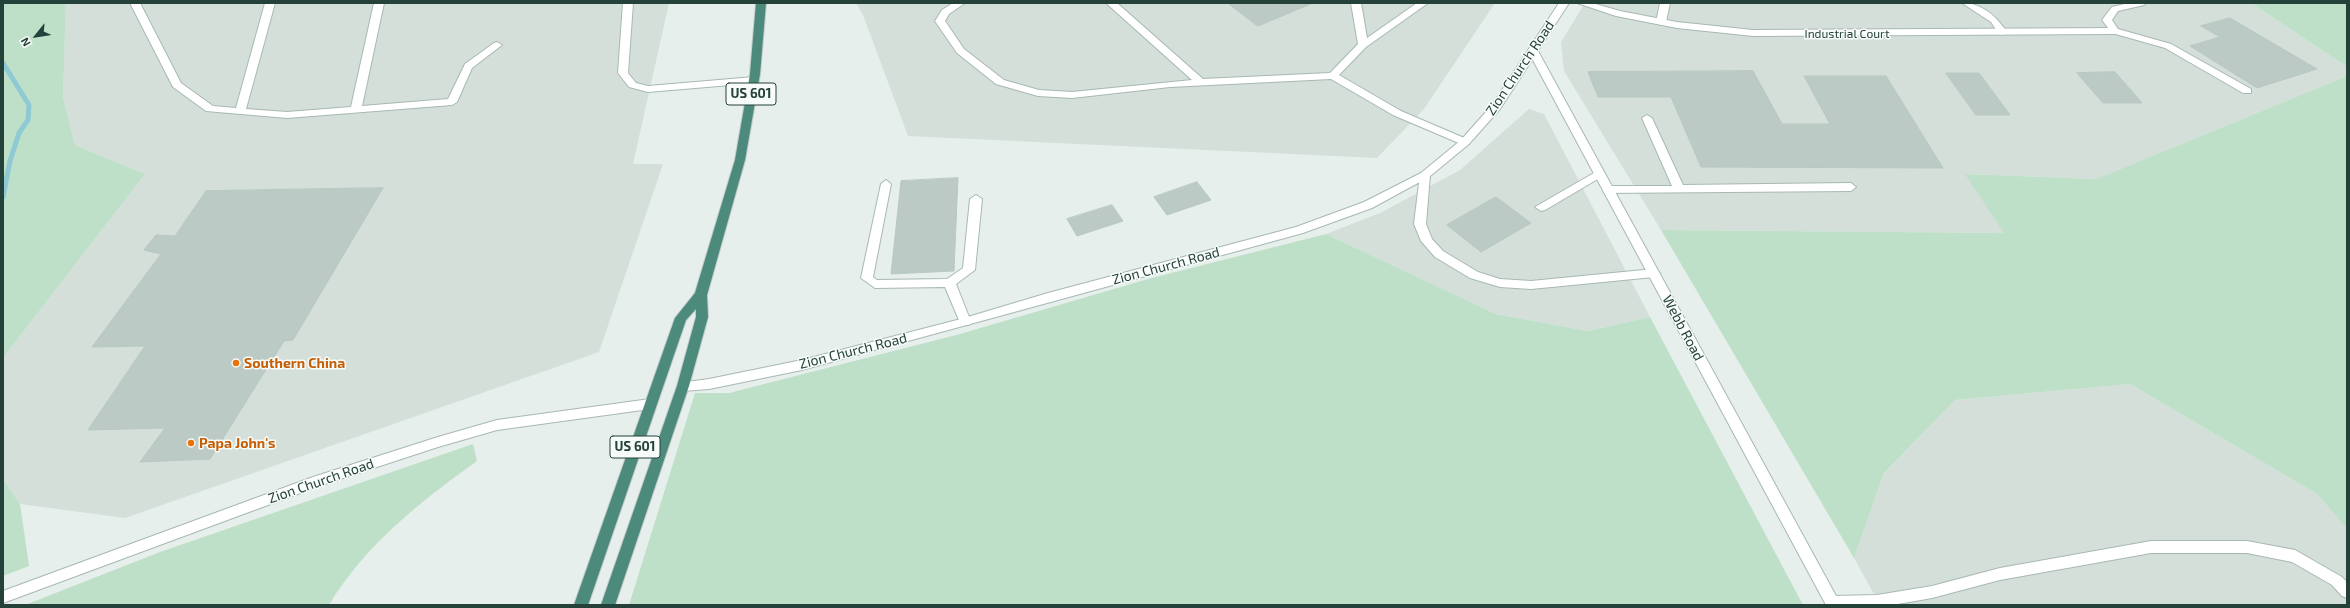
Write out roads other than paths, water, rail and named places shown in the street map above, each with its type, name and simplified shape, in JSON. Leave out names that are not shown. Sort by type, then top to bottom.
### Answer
[{"type":"highway","name":"US 601","points":[[608,605],[683,386],[702,317],[701,295],[740,160],[754,80],[761,3]]},
{"type":"highway","name":"US 601","points":[[581,605],[681,318],[701,295]]},
{"type":"street","points":[[135,3],[134,4],[177,85],[210,109],[286,115],[452,102],[468,66],[497,45]]},
{"type":"street","points":[[240,112],[270,3]]},
{"type":"street","points":[[356,109],[379,3]]},
{"type":"street","points":[[628,3],[623,73],[627,82],[633,86],[648,89],[754,80]]},
{"type":"street","points":[[960,3],[945,12],[940,21],[960,51],[1000,82],[1038,93],[1072,95],[1201,82],[1333,76],[1397,113],[1465,142]]},
{"type":"street","points":[[1111,3],[1201,82]]},
{"type":"street","points":[[1356,3],[1363,45]]},
{"type":"street","points":[[1333,76],[1363,45],[1423,3]]},
{"type":"street","name":"Zion Church Road","points":[[683,386],[709,384],[802,365],[965,322],[1055,295],[1299,230],[1368,205],[1425,175],[1465,142],[1496,107],[1564,3]]},
{"type":"street","name":"Industrial Court","points":[[1582,3],[1619,14],[1661,22],[1715,30],[1753,33],[2115,31],[2168,46],[2247,91]]},
{"type":"street","points":[[1661,22],[1665,3]]},
{"type":"street","points":[[1967,3],[1994,20],[2002,32]]},
{"type":"street","points":[[2115,31],[2107,20],[2116,9],[2141,3]]},
{"type":"street","name":"Webb Road","points":[[1533,52],[1833,604]]},
{"type":"street","points":[[1647,118],[1679,189]]},
{"type":"street","points":[[1541,207],[1599,174]]},
{"type":"street","points":[[1425,175],[1420,224],[1427,240],[1439,254],[1474,275],[1500,282],[1531,285],[1654,274]]},
{"type":"street","points":[[886,184],[867,278],[875,284],[949,283],[969,270],[976,199]]},
{"type":"street","points":[[1608,190],[1850,187]]},
{"type":"street","points":[[949,283],[965,322]]},
{"type":"street","name":"Zion Church Road","points":[[3,597],[318,481],[438,442],[497,425],[650,404]]},
{"type":"street","points":[[1833,604],[1877,600],[1932,592],[2000,574],[2151,546],[2247,547],[2295,556],[2337,581],[2347,592]]},
{"type":"waterway","points":[[3,63],[29,105],[28,120],[19,133],[10,161],[3,197]]},
{"type":"place","name":"Southern China","points":[[236,363]]},
{"type":"place","name":"Papa John's","points":[[191,443]]}]
